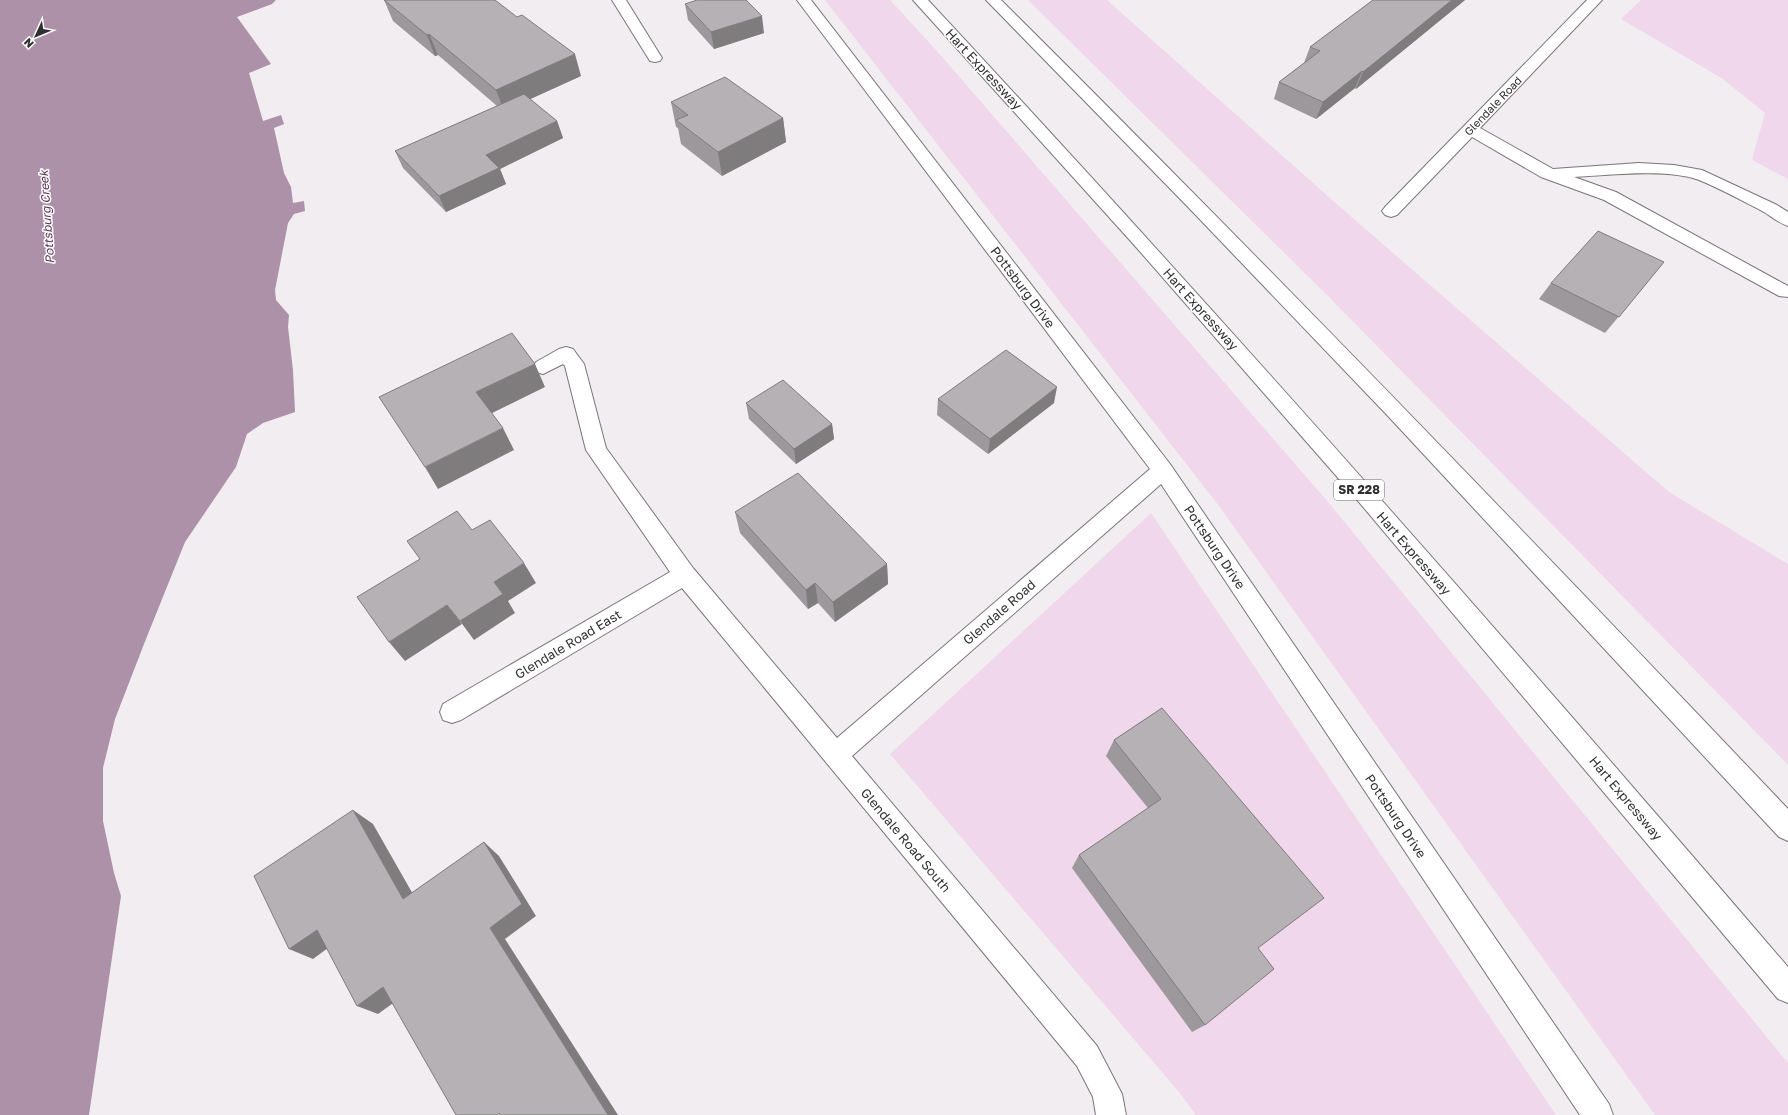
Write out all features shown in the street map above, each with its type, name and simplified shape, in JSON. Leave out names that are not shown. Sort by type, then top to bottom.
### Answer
[{"type":"main road","points":[[619,0],[655,58]]},
{"type":"main road","name":"Pottsburg Drive","points":[[804,0],[1163,470],[1598,1115]]},
{"type":"main road","name":"Hart Expressway","points":[[920,0],[1013,100],[1203,310],[1567,728],[1788,988]]},
{"type":"main road","points":[[993,0],[1279,289],[1545,568],[1788,828]]},
{"type":"main road","name":"Glendale Road","points":[[1392,211],[1595,0]]},
{"type":"main road","points":[[1470,129],[1547,173],[1610,196],[1785,292]]},
{"type":"main road","points":[[1547,173],[1639,168],[1674,170],[1702,174],[1771,209],[1788,220]]},
{"type":"main road","name":"Glendale Road South","points":[[543,367],[566,354],[574,364],[596,450],[685,575],[1087,1056],[1107,1094],[1111,1115]]},
{"type":"main road","name":"Glendale Road","points":[[835,755],[1163,470]]},
{"type":"main road","name":"Glendale Road East","points":[[452,712],[685,575]]},
{"type":"shaded area","points":[[825,0],[890,0],[936,50],[1328,502],[1788,1063],[1788,1115],[1655,1115],[1219,506]]},
{"type":"shaded area","points":[[1028,0],[1107,0],[1348,214],[1669,492],[1788,564],[1788,765],[1328,296]]},
{"type":"shaded area","points":[[1641,0],[1788,0],[1788,179],[1752,160],[1765,113],[1723,79],[1621,19]]},
{"type":"shaded area","points":[[1151,513],[1556,1115],[1196,1115],[1179,1092],[890,754]]},
{"type":"water","name":"Pottsburg Creek","points":[[0,0],[276,0],[272,4],[237,17],[271,64],[249,73],[263,121],[281,115],[284,124],[274,128],[284,173],[291,187],[293,203],[304,201],[305,211],[294,214],[288,223],[275,290],[276,300],[289,315],[288,327],[293,370],[295,412],[263,423],[247,434],[236,467],[185,542],[115,719],[103,768],[103,821],[114,873],[121,896],[89,1115],[0,1115]]},
{"type":"building","points":[[384,0],[495,0],[517,17],[522,15],[575,54],[496,90],[429,34],[427,35]]},
{"type":"building","points":[[697,0],[746,0],[762,16],[711,32],[685,4]]},
{"type":"building","points":[[1373,0],[1452,0],[1363,72],[1362,71],[1323,102],[1279,82],[1320,51],[1310,47]]},
{"type":"building","points":[[725,77],[783,118],[718,152],[676,120],[688,115],[671,102]]},
{"type":"building","points":[[524,94],[557,121],[486,155],[499,168],[439,196],[395,151]]},
{"type":"building","points":[[1598,231],[1664,262],[1619,317],[1551,283]]},
{"type":"building","points":[[512,333],[535,364],[476,392],[503,428],[425,467],[379,397]]},
{"type":"building","points":[[1006,350],[1057,387],[990,439],[938,399]]},
{"type":"building","points":[[783,380],[832,424],[794,449],[746,403]]},
{"type":"building","points":[[798,473],[887,564],[833,602],[815,583],[806,590],[735,512]]},
{"type":"building","points":[[457,511],[472,530],[490,520],[524,563],[494,582],[503,594],[460,621],[447,605],[389,642],[357,597],[420,559],[407,541]]},
{"type":"building","points":[[1162,708],[1324,898],[1258,948],[1274,969],[1205,1025],[1079,855],[1161,799],[1114,740]]},
{"type":"building","points":[[353,810],[403,899],[484,842],[522,904],[490,928],[608,1115],[500,1115],[499,1113],[497,1115],[456,1115],[383,987],[357,1006],[317,930],[289,949],[254,876]]}]
